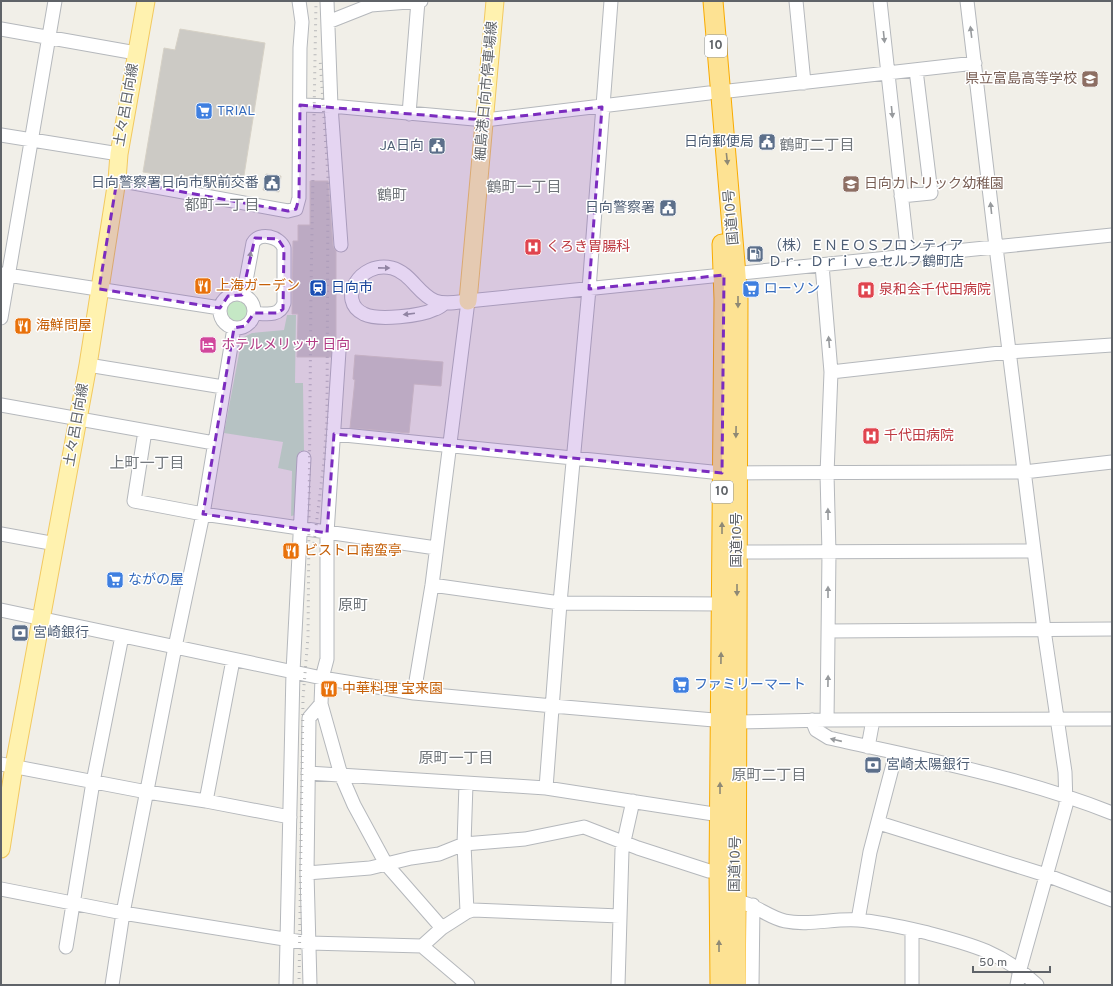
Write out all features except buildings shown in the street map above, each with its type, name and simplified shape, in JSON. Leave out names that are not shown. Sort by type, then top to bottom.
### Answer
[{"type":"highway","name":"国道10号","points":[[700,1],[715,93]]},
{"type":"highway","name":"国道10号","points":[[713,1],[715,93],[730,274],[729,473],[722,604],[729,721],[744,903],[736,985]]},
{"type":"highway","name":"国道10号","points":[[720,985],[720,815],[729,721],[737,552],[729,473]]},
{"type":"main road","name":"土々呂日向線","points":[[1,849],[8,765],[42,618],[56,544],[88,365],[117,180],[119,154],[146,1]]},
{"type":"main road","name":"細島港日向市停車場線","points":[[468,301],[495,1]]},
{"type":"street","points":[[1,318],[5,274],[32,140],[55,1]]},
{"type":"street","points":[[117,180],[288,211],[296,209],[299,198],[300,48],[302,22],[299,1]]},
{"type":"street","points":[[327,1],[331,106],[341,245]]},
{"type":"street","points":[[328,22],[371,5],[419,1],[409,114]]},
{"type":"street","points":[[546,788],[560,602],[589,289],[611,1]]},
{"type":"street","points":[[796,1],[804,83]]},
{"type":"street","points":[[880,1],[908,256]]},
{"type":"street","points":[[967,1],[1009,352],[1066,797],[1066,805],[1020,969],[1017,985]]},
{"type":"street","points":[[1,29],[136,53]]},
{"type":"street","points":[[300,105],[331,106],[485,120],[975,63]]},
{"type":"street","points":[[901,196],[931,193],[916,70]]},
{"type":"street","points":[[1,135],[119,154]]},
{"type":"street","points":[[445,303],[436,309],[425,312],[380,318],[368,316],[360,312],[355,306],[353,300],[353,286],[357,278],[371,269],[392,268],[408,277],[426,295],[436,301],[445,303],[1112,235]]},
{"type":"street","points":[[242,295],[253,243],[256,238],[260,236],[278,239],[282,242],[284,248],[283,309],[278,313],[254,313]]},
{"type":"street","points":[[822,265],[831,372],[827,474],[829,553],[827,720]]},
{"type":"street","points":[[5,274],[220,308]]},
{"type":"street","points":[[242,295],[251,302],[254,313],[252,319],[245,326],[234,328],[224,323],[221,318],[220,308],[224,299],[228,296],[242,295]]},
{"type":"street","points":[[414,693],[432,585],[468,301]]},
{"type":"street","points":[[112,985],[124,913],[175,647],[203,514],[234,328]]},
{"type":"street","points":[[831,372],[1009,352],[1112,345]]},
{"type":"street","points":[[339,351],[327,533],[327,659],[322,678],[320,704],[341,775],[354,805],[386,864],[442,928]]},
{"type":"street","points":[[88,365],[224,387]]},
{"type":"street","points":[[1,405],[214,443]]},
{"type":"street","points":[[145,431],[134,501],[203,514],[436,548]]},
{"type":"street","points":[[334,434],[449,447],[729,473],[827,474],[1024,472],[1112,462]]},
{"type":"street","points":[[286,985],[293,672],[304,458]]},
{"type":"street","points":[[1,534],[56,544]]},
{"type":"street","points":[[737,552],[829,553],[1034,551]]},
{"type":"street","points":[[432,585],[560,602],[722,604]]},
{"type":"street","points":[[1,610],[322,678],[414,693],[729,721],[1112,719]]},
{"type":"street","points":[[828,631],[1112,629]]},
{"type":"street","points":[[66,947],[93,782],[122,636]]},
{"type":"street","points":[[206,801],[233,660]]},
{"type":"street","points":[[310,985],[307,874],[309,718],[320,704]]},
{"type":"street","points":[[812,720],[816,730],[824,736],[868,747],[953,764],[1066,797],[1112,813]]},
{"type":"street","points":[[868,747],[873,720]]},
{"type":"street","points":[[858,920],[870,852],[879,823],[896,753]]},
{"type":"street","points":[[8,765],[147,792],[206,801],[290,817]]},
{"type":"street","points":[[308,773],[546,788],[720,815]]},
{"type":"street","points":[[466,784],[464,844],[466,912]]},
{"type":"street","points":[[618,985],[624,842],[633,801]]},
{"type":"street","points":[[879,823],[1046,875],[1112,900]]},
{"type":"street","points":[[307,874],[370,868],[411,858],[439,854],[464,844],[525,839],[584,827],[709,871],[719,871]]},
{"type":"street","points":[[1,889],[124,913],[309,943],[422,946],[468,985]]},
{"type":"street","points":[[744,903],[771,916],[785,920],[809,923],[858,920],[912,930],[976,946],[1020,969],[1037,985]]},
{"type":"street","points":[[744,903],[752,985]]},
{"type":"street","points":[[422,946],[442,928],[466,912],[473,910],[620,916]]},
{"type":"street","points":[[912,930],[912,985]]},
{"type":"highlighted area","points":[[300,105],[485,120],[602,107],[589,289],[724,275],[722,473],[334,434],[327,533],[203,514],[234,328],[245,326],[254,313],[278,313],[283,309],[284,248],[278,239],[255,238],[242,295],[228,296],[220,308],[99,289],[117,180],[288,211],[296,209],[299,198]]},
{"type":"green space","points":[[237,301],[244,304],[247,311],[244,318],[237,321],[230,318],[227,311],[230,304]]},
{"type":"green space","points":[[287,315],[296,315],[295,383],[303,383],[304,451],[300,451],[296,515],[291,516],[292,471],[278,468],[283,442],[224,433],[242,338],[252,333],[284,330]]},
{"type":"railway","points":[[299,985],[303,698],[308,637],[311,289],[316,1]]},
{"type":"railway","points":[[314,543],[324,461],[327,419],[328,176],[320,58]]},
{"type":"place","name":"県立富島高等学校","points":[[1090,79]]},
{"type":"place","name":"TRIAL","points":[[204,111]]},
{"type":"place","name":"日向郵便局","points":[[767,142]]},
{"type":"place","name":"JA日向","points":[[437,146]]},
{"type":"place","name":"日向警察署日向市駅前交番","points":[[272,183]]},
{"type":"place","name":"日向カトリック幼稚園","points":[[851,184]]},
{"type":"place","name":"日向警察署","points":[[668,208]]},
{"type":"place","name":"くろき胃腸科","points":[[533,247]]},
{"type":"place","name":"（株）ＥＮＥＯＳフロンティア Ｄｒ．Ｄｒｉｖｅセルフ鶴町店","points":[[755,254]]},
{"type":"place","name":"上海ガーデン","points":[[203,286]]},
{"type":"place","name":"日向市","points":[[318,288]]},
{"type":"place","name":"ローソン","points":[[751,289]]},
{"type":"place","name":"泉和会千代田病院","points":[[866,290]]},
{"type":"place","name":"海鮮問屋","points":[[23,326]]},
{"type":"place","name":"ホテルメリッサ 日向","points":[[208,345]]},
{"type":"place","name":"千代田病院","points":[[871,436]]},
{"type":"place","name":"ビストロ南蛮亭","points":[[291,551]]},
{"type":"place","name":"ながの屋","points":[[115,580]]},
{"type":"place","name":"宮崎銀行","points":[[20,633]]},
{"type":"place","name":"ファミリーマート","points":[[681,685]]},
{"type":"place","name":"中華料理 宝来園","points":[[329,689]]},
{"type":"place","name":"宮崎太陽銀行","points":[[873,765]]},
{"type":"district","name":"鶴町二丁目","points":[[817,146]]},
{"type":"district","name":"鶴町一丁目","points":[[524,188]]},
{"type":"district","name":"鶴町","points":[[392,196]]},
{"type":"district","name":"都町一丁目","points":[[222,206]]},
{"type":"district","name":"上町一丁目","points":[[147,464]]},
{"type":"district","name":"原町","points":[[353,606]]},
{"type":"district","name":"原町一丁目","points":[[456,759]]},
{"type":"district","name":"原町二丁目","points":[[769,776]]}]
